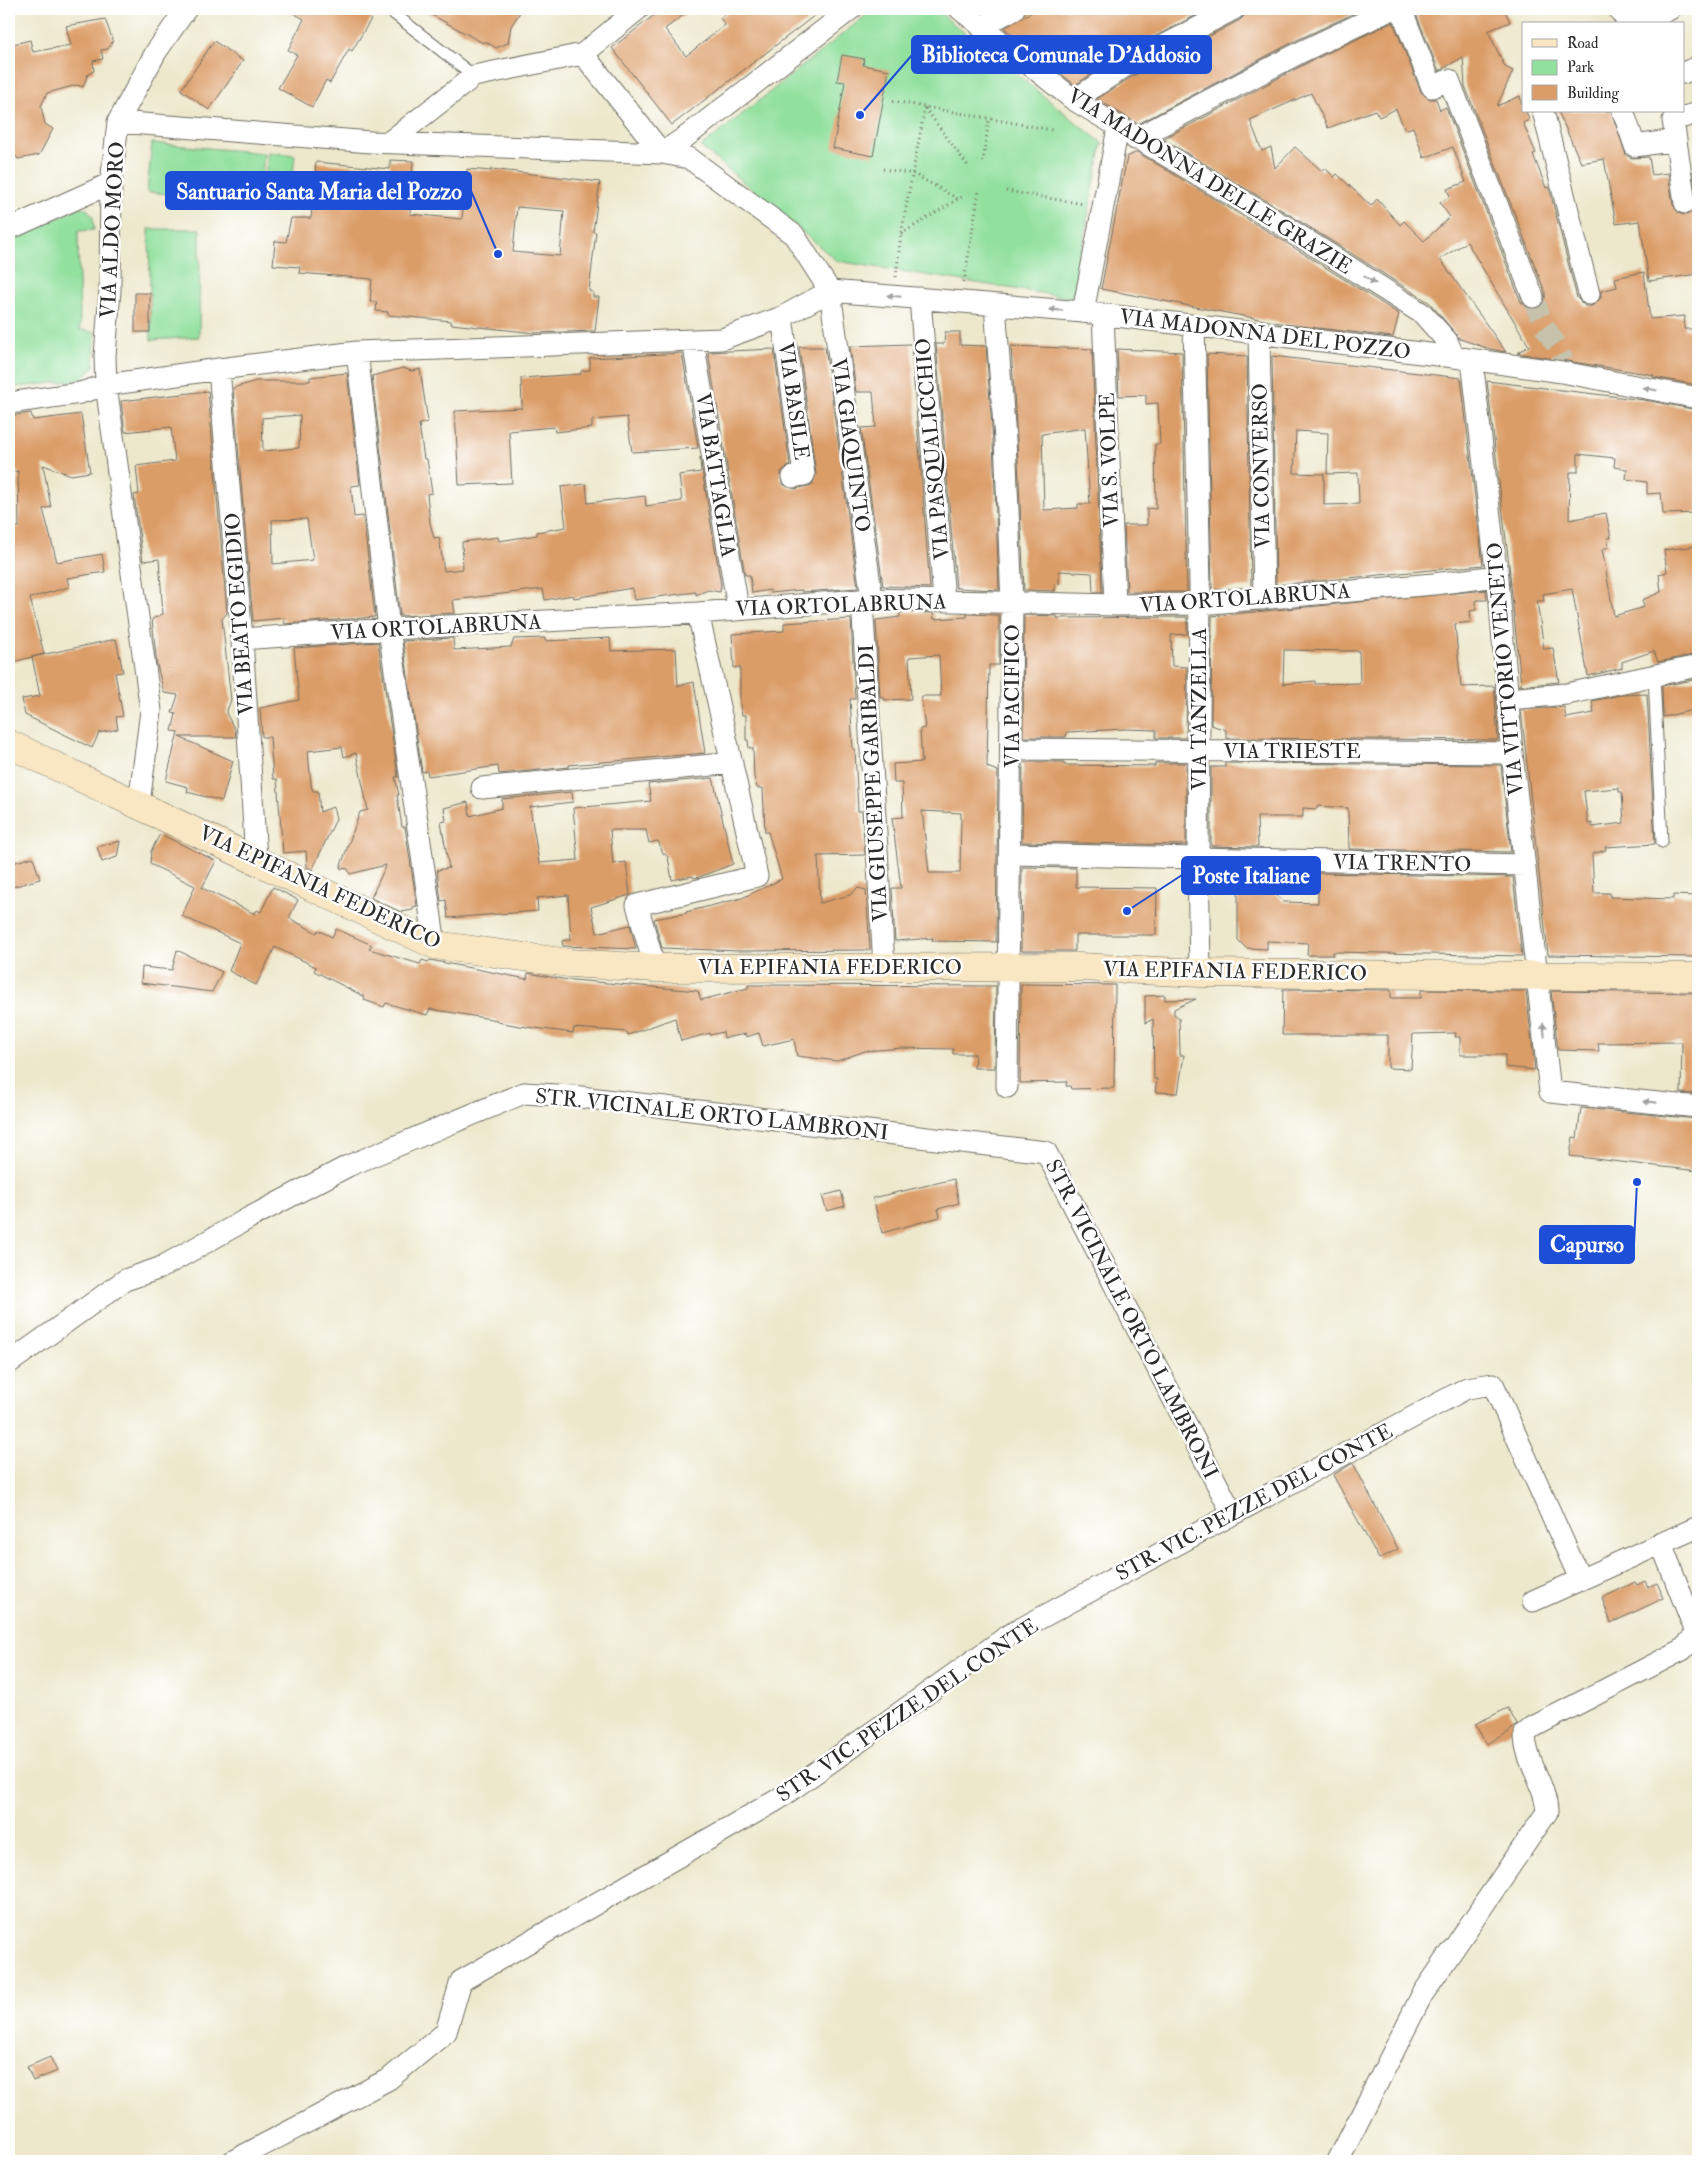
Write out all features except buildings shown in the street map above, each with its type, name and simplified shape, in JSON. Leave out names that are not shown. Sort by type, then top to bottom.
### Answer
[{"type":"main road","name":"VIA EPIFANIA FEDERICO","points":[[9,744],[139,803],[436,945],[569,963],[655,968],[1008,967],[1200,973],[1698,977]]},
{"type":"street","name":"VIA ALDO MORO","points":[[139,803],[151,711],[106,386],[105,350],[110,290],[111,184],[118,122],[156,52],[186,9]]},
{"type":"street","points":[[388,143],[474,76],[583,54],[638,9]]},
{"type":"street","points":[[662,153],[687,136],[852,9]]},
{"type":"street","name":"VIA MADONNA DELLE GRAZIE","points":[[960,9],[1074,100],[1289,229],[1423,314],[1463,359]]},
{"type":"street","points":[[981,27],[1014,9]]},
{"type":"street","points":[[1074,100],[1127,65],[1234,9]]},
{"type":"street","points":[[1127,133],[1392,9]]},
{"type":"street","points":[[1402,9],[1432,87],[1449,80],[1533,297]]},
{"type":"street","points":[[1619,9],[1628,22]]},
{"type":"street","points":[[1645,22],[1670,9]]},
{"type":"street","points":[[583,54],[662,153]]},
{"type":"street","points":[[1684,73],[1698,66]]},
{"type":"street","points":[[1543,112],[1589,294]]},
{"type":"street","points":[[1623,112],[1635,146],[1676,140]]},
{"type":"street","points":[[1685,203],[1674,120],[1698,113]]},
{"type":"street","points":[[9,403],[219,369],[357,352],[722,339],[782,317],[830,291],[794,235],[690,158],[662,153],[388,143],[118,122]]},
{"type":"street","name":"VIA S. VOLPE","points":[[1115,605],[1093,313],[1103,207],[1127,133]]},
{"type":"street","points":[[9,229],[111,184]]},
{"type":"street","name":"VIA MADONNA DEL POZZO","points":[[830,291],[1093,313],[1463,359],[1562,367],[1698,398]]},
{"type":"street","name":"VIA GIAQUINTO","points":[[830,291],[867,600]]},
{"type":"street","name":"VIA PASQUALICCHIO","points":[[920,298],[944,600]]},
{"type":"street","name":"VIA PACIFICO","points":[[995,305],[1005,440],[1012,603],[1012,749],[1007,1087]]},
{"type":"street","name":"VIA BASILE","points":[[782,317],[804,475],[793,477]]},
{"type":"street","name":"VIA TANZELLA","points":[[1194,325],[1200,604],[1198,751],[1200,973]]},
{"type":"street","name":"VIA CONVERSO","points":[[1258,333],[1264,599]]},
{"type":"street","name":"VIA BATTAGLIA","points":[[693,341],[738,608]]},
{"type":"street","points":[[357,352],[389,629],[436,945]]},
{"type":"street","name":"VIA VITTORIO VENETO","points":[[1463,359],[1498,576],[1512,753],[1550,1092],[1698,1107]]},
{"type":"street","name":"VIA BEATO EGIDIO","points":[[219,369],[242,639],[256,859]]},
{"type":"street","name":"VIA ORTOLABRUNA","points":[[242,639],[389,629],[698,613],[738,608],[867,600],[944,600],[1115,605],[1200,604],[1434,584],[1498,576]]},
{"type":"street","name":"VIA GIUSEPPE GARIBALDI","points":[[867,600],[884,966]]},
{"type":"street","points":[[655,968],[638,905],[757,876],[698,613]]},
{"type":"street","points":[[1508,699],[1567,694],[1698,666]]},
{"type":"street","name":"VIA TRIESTE","points":[[1012,749],[1512,753]]},
{"type":"street","points":[[482,788],[732,763]]},
{"type":"street","name":"VIA TRENTO","points":[[1010,854],[1524,865]]},
{"type":"street","name":"STR. VICINALE ORTO LAMBRONI","points":[[9,1363],[126,1280],[160,1268],[249,1218],[348,1166],[524,1094],[572,1096],[1046,1152],[1232,1513]]},
{"type":"street","name":"STR. VIC. PEZZE DEL CONTE","points":[[233,2161],[389,2079],[446,2032],[461,1981],[776,1800],[1009,1635],[1232,1513],[1467,1388],[1493,1384],[1580,1579]]},
{"type":"street","points":[[1533,1601],[1698,1528]]},
{"type":"street","points":[[1338,2161],[1422,1995],[1547,1812],[1547,1802],[1525,1747],[1526,1734],[1534,1727],[1682,1650],[1694,1639],[1694,1630],[1662,1544]]},
{"type":"lane","points":[[388,9],[474,76]]},
{"type":"lane","points":[[1654,676],[1662,842]]},
{"type":"path","points":[[893,101],[1052,130]]},
{"type":"path","points":[[925,108],[968,166]]},
{"type":"path","points":[[894,296],[901,234],[914,174],[925,108]]},
{"type":"path","points":[[983,162],[989,119]]},
{"type":"path","points":[[883,169],[914,174],[958,199]]},
{"type":"path","points":[[961,302],[979,190]]},
{"type":"path","points":[[1006,191],[1103,207]]},
{"type":"path","points":[[901,234],[963,196]]},
{"type":"green space","points":[[874,9],[935,9],[1102,143],[1072,298],[837,261],[701,147]]},
{"type":"green space","points":[[152,143],[264,153],[260,203],[147,192]]},
{"type":"green space","points":[[268,152],[295,155],[290,200],[263,197]]},
{"type":"green space","points":[[79,207],[87,209],[93,217],[94,230],[78,231],[80,330],[95,332],[94,367],[80,380],[9,388],[9,242]]},
{"type":"green space","points":[[149,229],[200,229],[199,337],[151,340]]},
{"type":"tunnel","points":[[1533,297],[1543,325],[1558,347],[1563,361]]},
{"type":"place","name":"Biblioteca Comunale D'Addosio","points":[[860,115]]},
{"type":"place","name":"Santuario Santa Maria del Pozzo","points":[[498,254]]},
{"type":"place","name":"Poste Italiane","points":[[1127,911]]},
{"type":"place","name":"Capurso","points":[[1637,1182]]}]
